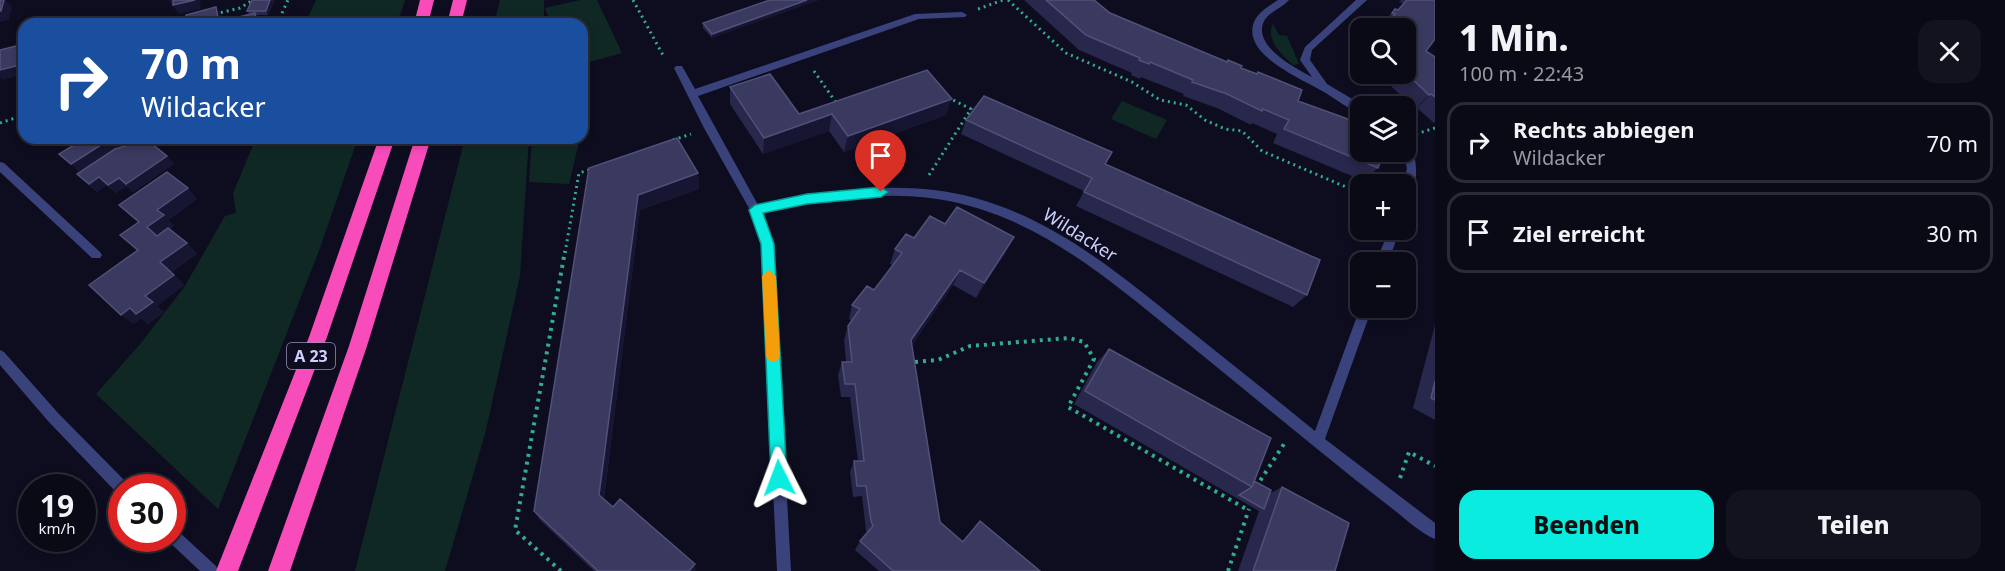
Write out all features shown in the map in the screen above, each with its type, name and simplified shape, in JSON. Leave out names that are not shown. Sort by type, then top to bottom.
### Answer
[{"type":"highway","points":[[422,18],[427,0]]},
{"type":"highway","points":[[456,18],[460,0]]},
{"type":"highway","name":"A 23","points":[[227,571],[318,337],[385,144]]},
{"type":"highway","name":"A 23","points":[[279,571],[358,346],[421,144]]},
{"type":"street","points":[[1284,0],[1261,18],[1257,26],[1262,45],[1279,62],[1350,103]]},
{"type":"street","points":[[1327,90],[1310,70],[1305,54],[1317,40],[1362,0]]},
{"type":"street","points":[[692,94],[918,16],[962,15]]},
{"type":"street","points":[[679,68],[709,128],[755,210],[767,244],[784,571]]},
{"type":"street","points":[[0,166],[96,255]]},
{"type":"street","name":"Wildacker","points":[[755,210],[807,199],[881,192],[913,192],[963,199],[1042,229],[1112,275],[1435,532]]},
{"type":"street","points":[[1318,440],[1362,318]]},
{"type":"street","points":[[0,356],[53,417],[108,474]]},
{"type":"street","points":[[186,549],[211,571]]},
{"type":"path","points":[[208,16],[240,8],[253,0]]},
{"type":"path","points":[[280,18],[288,0]]},
{"type":"path","points":[[633,0],[662,57],[679,68]]},
{"type":"path","points":[[962,15],[1003,0]]},
{"type":"path","points":[[1008,0],[1066,53],[1132,82],[1160,100],[1186,105],[1205,120],[1225,129],[1242,130],[1262,151],[1350,190]]},
{"type":"path","points":[[803,56],[841,110]]},
{"type":"path","points":[[929,175],[971,110],[940,93]]},
{"type":"path","points":[[0,123],[18,117]]},
{"type":"path","points":[[666,143],[709,128]]},
{"type":"path","points":[[1416,134],[1435,128]]},
{"type":"path","points":[[561,571],[515,530],[579,173],[601,166]]},
{"type":"path","points":[[915,362],[938,360],[970,346],[1069,338],[1084,342],[1094,359],[1068,407],[1249,508],[1227,571]]},
{"type":"path","points":[[1256,487],[1284,444]]},
{"type":"path","points":[[1399,482],[1409,452],[1435,466]]},
{"type":"green space","points":[[316,0],[405,0],[399,18],[308,18]]},
{"type":"green space","points":[[500,0],[544,0],[544,18],[496,18]]},
{"type":"green space","points":[[580,0],[597,0],[622,53],[588,62],[588,18],[549,18],[545,8]]},
{"type":"green space","points":[[1273,24],[1279,35],[1287,36],[1299,64],[1293,65],[1276,47],[1271,36]]},
{"type":"green space","points":[[1122,101],[1167,120],[1156,139],[1111,119]]},
{"type":"green space","points":[[253,144],[356,144],[320,248],[218,509],[186,479],[186,474],[181,474],[96,394],[141,343],[185,286],[225,216],[236,213],[233,193]]},
{"type":"green space","points":[[463,144],[529,144],[520,276],[485,434],[445,571],[355,571]]},
{"type":"green space","points":[[532,144],[579,144],[569,184],[529,182]]},
{"type":"building","points":[[0,0],[4,0],[1,11],[0,11]]},
{"type":"building","points":[[173,0],[195,0],[173,5]]},
{"type":"building","points":[[252,0],[270,0],[266,11],[247,11]]},
{"type":"building","points":[[770,0],[807,0],[712,34],[703,23]]},
{"type":"building","points":[[1046,0],[1094,0],[1110,13],[1227,62],[1228,60],[1242,66],[1241,68],[1257,74],[1258,72],[1302,90],[1298,101],[1350,120],[1350,156],[1284,129],[1289,120],[1192,82],[1193,80],[1150,62],[1149,64],[1139,60],[1140,58],[1086,35]]},
{"type":"building","points":[[1407,0],[1435,0],[1435,39],[1426,51],[1435,57],[1435,97],[1429,95],[1416,83],[1416,18],[1392,18],[1395,9],[1398,10]]},
{"type":"building","points":[[216,7],[218,18],[186,18],[186,15]]},
{"type":"building","points":[[255,13],[256,18],[235,18]]},
{"type":"building","points":[[18,46],[18,66],[0,70],[0,50]]},
{"type":"building","points":[[927,70],[952,99],[848,136],[832,114],[764,138],[730,87],[770,74],[799,114]]},
{"type":"building","points":[[984,96],[1112,152],[1105,164],[1320,260],[1307,295],[1084,192],[1092,178],[966,120]]},
{"type":"building","points":[[677,138],[698,173],[638,195],[599,495],[613,507],[620,499],[695,564],[689,571],[598,571],[534,511],[589,168]]},
{"type":"building","points":[[103,144],[71,164],[59,154],[74,145]]},
{"type":"building","points":[[133,144],[152,144],[167,156],[126,184],[119,178],[108,185],[99,177],[89,184],[77,174],[115,149]]},
{"type":"building","points":[[1364,162],[1380,162],[1378,168]]},
{"type":"building","points":[[167,172],[188,188],[157,210],[164,215],[147,227],[157,236],[168,228],[187,243],[160,262],[174,275],[145,296],[153,302],[136,314],[130,308],[121,315],[89,285],[138,250],[120,235],[139,222],[119,205]]},
{"type":"building","points":[[957,207],[1014,237],[984,283],[960,270],[911,340],[940,522],[963,542],[980,521],[1040,571],[893,571],[860,541],[873,526],[866,486],[857,486],[854,461],[864,461],[855,384],[845,384],[842,362],[852,362],[848,326],[860,309],[852,305],[867,286],[874,290],[902,253],[895,249],[906,234],[914,238],[930,216],[945,224]]},
{"type":"building","points":[[1109,349],[1271,438],[1252,487],[1085,391]]},
{"type":"building","points":[[1435,381],[1435,400],[1431,398]]},
{"type":"building","points":[[1254,481],[1271,490],[1264,509],[1239,495],[1252,487]]},
{"type":"building","points":[[1282,487],[1349,523],[1335,571],[1253,571]]},
{"type":"slow traffic","points":[[769,276],[773,356]]},
{"type":"route","points":[[779,478],[767,244],[755,210],[807,199],[881,192]]}]
